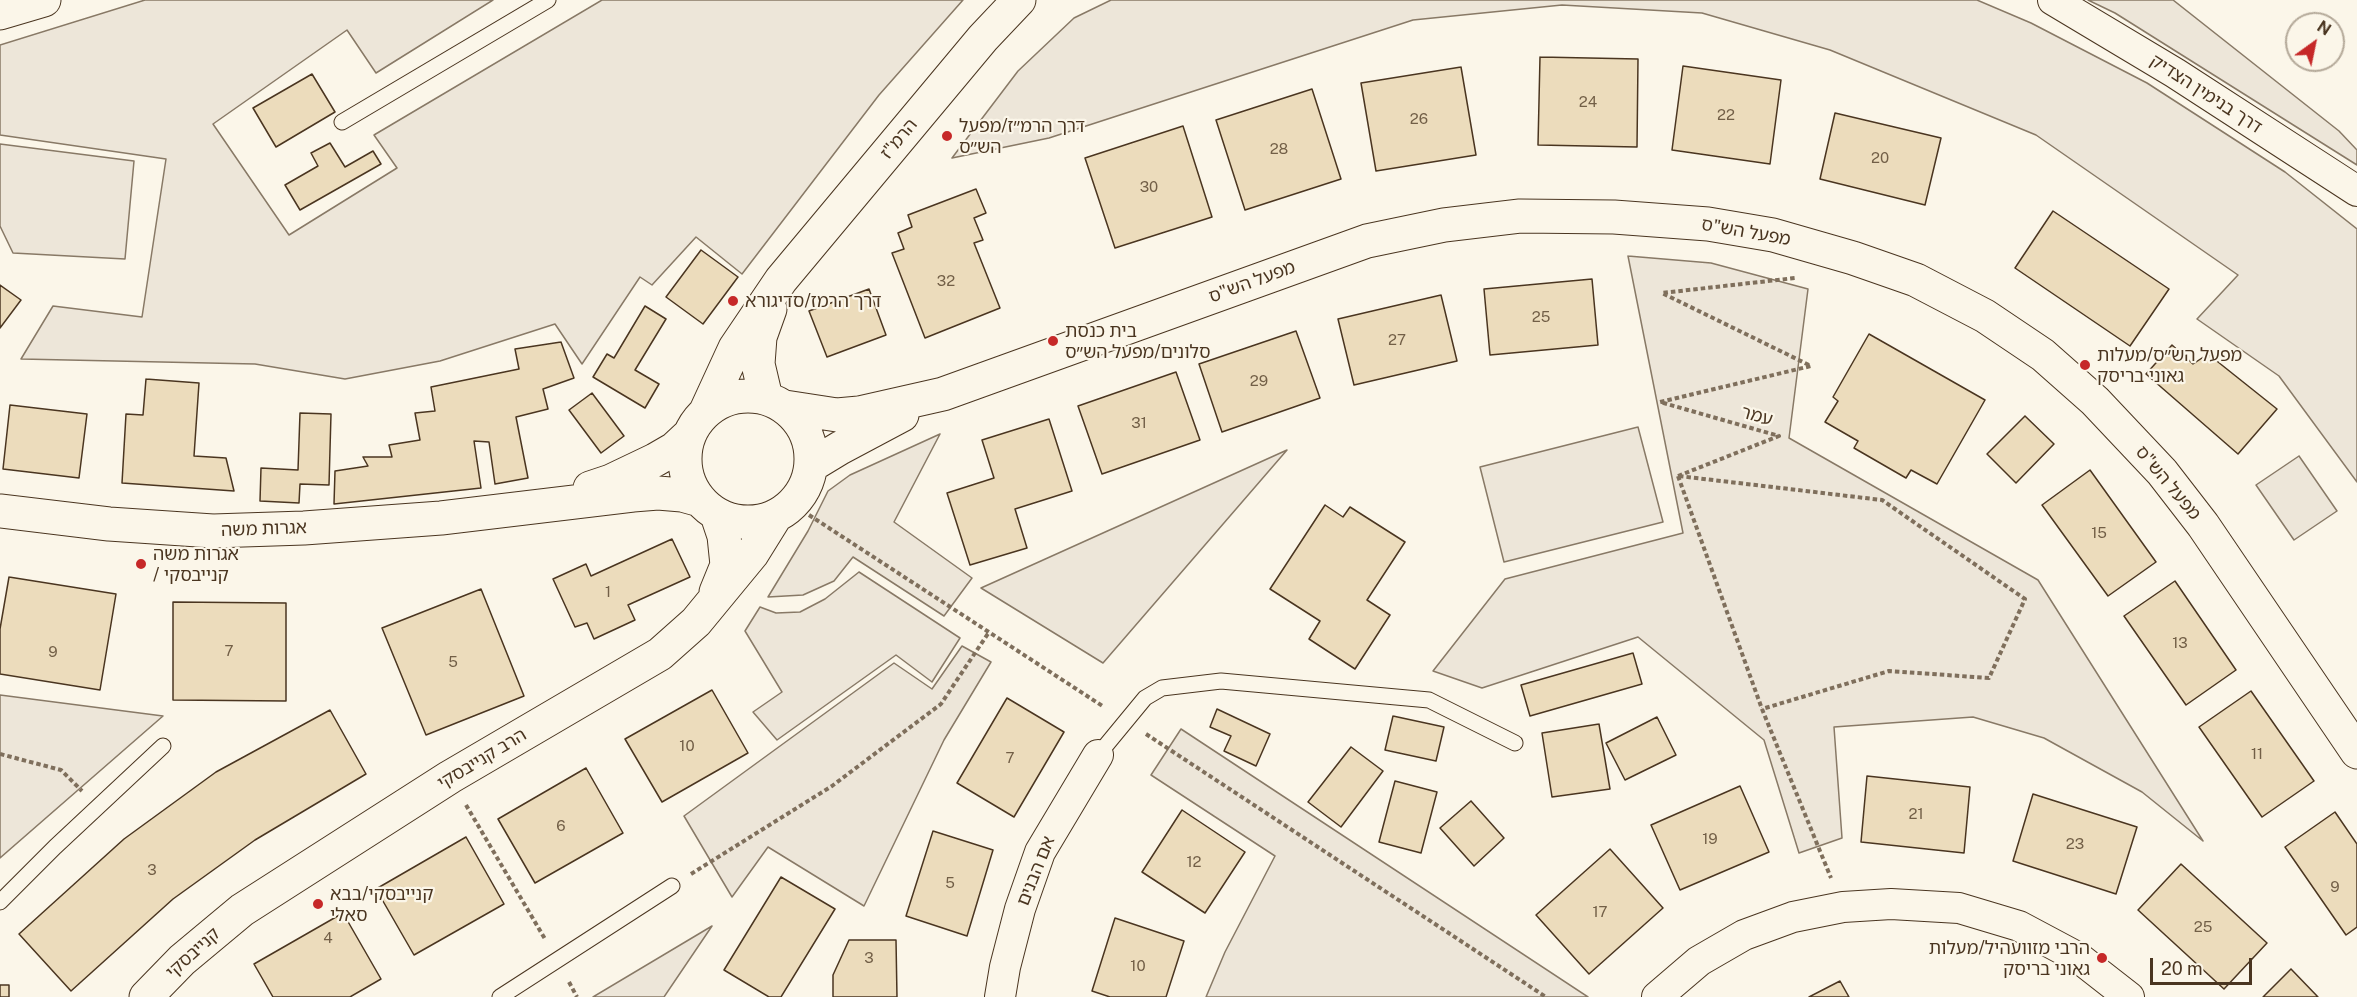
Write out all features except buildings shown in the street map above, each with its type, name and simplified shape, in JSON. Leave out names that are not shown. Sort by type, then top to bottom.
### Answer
[{"type":"street","points":[[0,13],[44,0]]},
{"type":"street","name":"הרמ\"ז","points":[[698,423],[735,348],[781,280],[983,38],[1019,0]]},
{"type":"street","name":"דרך בנימין הצדיק","points":[[2053,0],[2175,74],[2357,191]]},
{"type":"street","name":"מפעל הש\"ס","points":[[776,403],[813,413],[837,415],[859,413],[942,394],[1367,242],[1444,225],[1520,216],[1614,216],[1708,224],[1773,235],[1916,280],[1985,316],[2043,355],[2095,401],[2162,472],[2203,525],[2357,752]]},
{"type":"street","name":"הרמ\"ז","points":[[776,403],[758,364],[760,337],[781,280]]},
{"type":"street","name":"מפעל הש\"ס","points":[[812,465],[840,447],[942,394]]},
{"type":"street","points":[[745,395],[776,403],[801,423],[811,443],[812,465],[806,486],[785,511],[756,523],[736,522],[708,507],[691,486],[685,469],[685,452],[698,423],[724,400],[745,395]]},
{"type":"street","name":"אגרות משה","points":[[529,508],[611,481],[655,460],[674,449],[698,423]]},
{"type":"street","name":"אגרות משה","points":[[0,511],[109,524],[213,531],[304,528],[441,518],[658,493],[682,495],[708,507]]},
{"type":"street","name":"הרב קנייבסקי","points":[[708,507],[724,536],[727,565],[714,600]]},
{"type":"street","name":"הרב קנייבסקי","points":[[242,910],[450,777],[660,654],[696,622],[785,511]]},
{"type":"street","name":"אם הבנים","points":[[1000,997],[1020,909],[1040,852],[1098,755]]},
{"type":"street","points":[[1657,997],[1699,962],[1744,935],[1793,917],[1843,907],[1891,904],[1959,908],[2019,926],[2079,958],[2129,997]]},
{"type":"street","name":"קנייבסקי","points":[[146,997],[182,960],[242,910]]},
{"type":"lane","points":[[342,122],[548,0]]},
{"type":"lane","points":[[1098,755],[1145,698],[1162,688],[1221,681],[1429,700],[1515,743]]},
{"type":"lane","points":[[0,902],[164,746]]},
{"type":"lane","points":[[500,997],[672,885]]},
{"type":"path","name":"עמר","points":[[1678,476],[1779,436],[1660,402],[1811,366],[1662,293],[1808,276],[1831,252]]},
{"type":"path","points":[[1762,709],[1889,671],[1989,678],[2025,599],[1882,500],[1678,476],[1762,709],[1843,907]]},
{"type":"path","points":[[785,511],[989,632],[1546,997]]},
{"type":"path","points":[[672,885],[832,786],[941,704],[989,632]]},
{"type":"path","points":[[0,754],[61,770],[98,807]]},
{"type":"path","points":[[450,777],[557,960]]},
{"type":"shaded area","points":[[145,0],[493,0],[376,73],[347,30],[213,124],[289,235],[397,168],[374,135],[602,0],[963,0],[879,95],[742,274],[696,237],[652,285],[640,277],[582,364],[555,324],[440,361],[345,379],[255,364],[21,359],[53,306],[142,317],[166,159],[0,135],[0,45]]},
{"type":"shaded area","points":[[1111,0],[1977,0],[2031,23],[2147,83],[2285,172],[2357,229],[2357,482],[2279,376],[2197,319],[2238,275],[2036,135],[1830,50],[1702,13],[1562,5],[1413,20],[1049,138],[952,158],[1018,71],[1074,18]]},
{"type":"shaded area","points":[[2088,0],[2173,0],[2339,131],[2357,150],[2357,165],[2115,13]]},
{"type":"shaded area","points":[[0,144],[134,161],[125,259],[13,253],[0,226]]},
{"type":"shaded area","points":[[1628,256],[1711,263],[1808,289],[1789,438],[2038,580],[2203,841],[2142,792],[2044,738],[1973,717],[1834,727],[1842,838],[1799,853],[1764,740],[1638,637],[1482,688],[1433,671],[1505,579],[1683,533]]},
{"type":"shaded area","points":[[1638,427],[1663,522],[1504,562],[1480,467]]},
{"type":"shaded area","points":[[940,434],[894,522],[972,578],[944,616],[853,557],[834,581],[803,595],[768,597],[808,531],[828,491],[850,475]]},
{"type":"shaded area","points":[[1287,450],[1103,663],[981,588]]},
{"type":"shaded area","points":[[2299,456],[2337,511],[2294,540],[2256,485]]},
{"type":"shaded area","points":[[859,572],[960,638],[932,682],[896,655],[777,740],[753,712],[782,692],[745,631],[760,607],[776,613],[800,612],[825,599]]},
{"type":"shaded area","points":[[962,646],[991,662],[944,740],[864,906],[768,847],[732,897],[684,816],[894,663],[932,689]]},
{"type":"shaded area","points":[[0,695],[163,716],[0,858]]},
{"type":"shaded area","points":[[1181,729],[1588,997],[1206,997],[1225,952],[1275,856],[1151,775]]},
{"type":"shaded area","points":[[712,926],[664,997],[593,997]]},
{"type":"place","name":"דרך הרמ״ז/מפעל הש״ס","points":[[947,136]]},
{"type":"place","name":"דרך הרמז/סדיגורא","points":[[733,301]]},
{"type":"place","name":"בית כנסת סלונים/מפעל הש״ס","points":[[1053,341]]},
{"type":"place","name":"מפעל הש״ס/מעלות גאוני בריסק","points":[[2085,365]]},
{"type":"place","name":"אגרות משה / קנייבסקי","points":[[141,564]]},
{"type":"place","name":"קנייבסקי/בבא סאלי","points":[[318,904]]},
{"type":"place","name":"הרבי מזוועהיל/מעלות גאוני בריסק","points":[[2102,958]]}]
